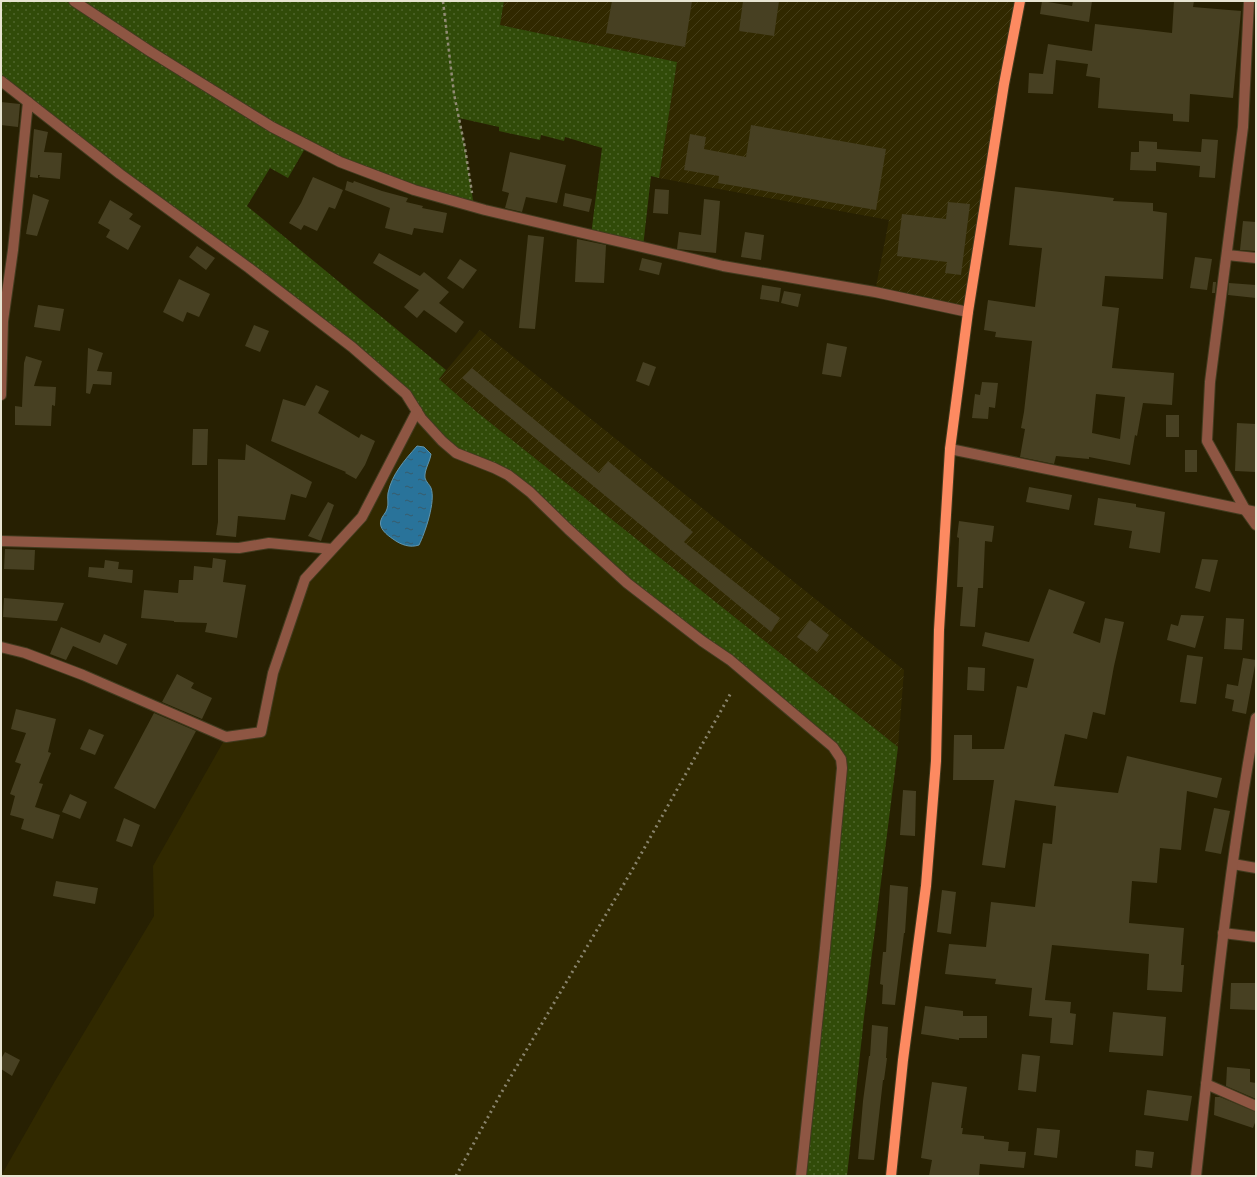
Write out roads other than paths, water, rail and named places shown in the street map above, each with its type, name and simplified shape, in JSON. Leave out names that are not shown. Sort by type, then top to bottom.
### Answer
[{"type":"main road","points":[[890,1176],[903,1060],[926,886],[936,761],[939,630],[950,449],[968,312],[1004,84],[1020,1]]},
{"type":"street","points":[[74,1],[151,52],[272,127],[340,162],[414,190],[474,207],[723,266],[875,292],[968,312]]},
{"type":"street","points":[[1249,1],[1243,127],[1210,382],[1207,441],[1251,512],[1256,524]]},
{"type":"street","points":[[1,81],[120,174],[249,268],[352,347],[406,394],[417,411],[442,441],[456,453],[508,475],[530,492],[627,583],[730,660],[833,746],[840,759],[842,768],[840,795],[801,1176]]},
{"type":"street","points":[[1,395],[3,322],[13,250],[28,102]]},
{"type":"street","points":[[1227,255],[1256,258]]},
{"type":"street","points":[[1,647],[25,653],[83,675],[226,737],[261,732],[273,673],[305,579],[362,517],[417,411]]},
{"type":"street","points":[[950,449],[1251,512]]},
{"type":"street","points":[[1,540],[238,548],[269,543],[332,549]]},
{"type":"street","points":[[1196,1176],[1223,933],[1246,772],[1256,718]]},
{"type":"street","points":[[1233,864],[1256,868]]},
{"type":"street","points":[[1223,933],[1256,938]]},
{"type":"street","points":[[1206,1084],[1256,1106]]},
{"type":"water","points":[[417,446],[424,447],[431,454],[426,469],[425,478],[431,488],[432,501],[427,525],[419,545],[409,546],[399,543],[388,535],[380,523],[388,507],[388,493],[392,480],[403,462]]},
{"type":"railway","points":[[456,1176],[500,1095],[631,872],[732,691]]}]
